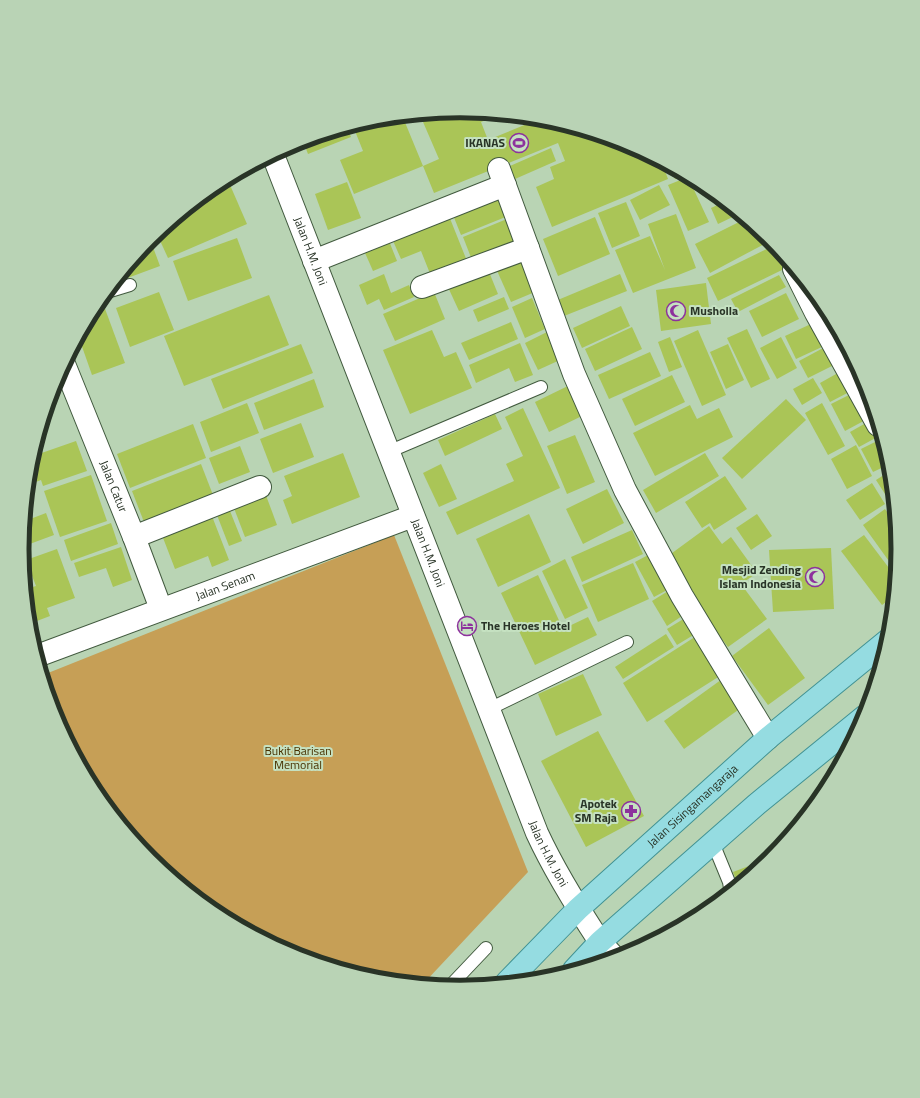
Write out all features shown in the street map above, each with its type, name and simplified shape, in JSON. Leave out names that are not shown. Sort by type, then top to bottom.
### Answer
[{"type":"main road","name":"Jalan Sisingamangaraja","points":[[512,976],[578,909],[768,738],[880,647]]},
{"type":"main road","points":[[592,959],[607,950],[712,844],[757,804],[853,726]]},
{"type":"street","name":"Jalan H.M. Joni","points":[[275,160],[537,833],[550,860],[578,909],[607,950]]},
{"type":"street","points":[[314,261],[502,177],[574,374],[625,490],[682,596],[768,738]]},
{"type":"street","points":[[422,287],[528,248]]},
{"type":"street","points":[[806,292],[864,400]]},
{"type":"street","name":"Jalan Catur","points":[[67,372],[134,537],[161,609]]},
{"type":"street","points":[[134,537],[260,487]]},
{"type":"street","name":"Jalan Senam","points":[[42,654],[413,516]]},
{"type":"lane","points":[[117,289],[130,285]]},
{"type":"lane","points":[[388,452],[541,387]]},
{"type":"lane","points":[[489,709],[628,642]]},
{"type":"lane","points":[[712,844],[729,885]]},
{"type":"lane","points":[[456,980],[486,948]]},
{"type":"green space","name":"Bukit Barisan Memorial","points":[[394,535],[528,872],[428,979],[376,972],[321,957],[295,947],[269,936],[244,922],[198,891],[155,854],[136,833],[102,788],[73,740],[48,673]]},
{"type":"building","points":[[460,118],[488,119],[481,122],[488,140],[528,124],[544,126],[599,141],[651,162],[664,170],[668,179],[552,227],[536,187],[554,179],[550,167],[565,161],[558,143],[434,193],[423,166],[439,159],[422,120]]},
{"type":"building","points":[[405,122],[423,166],[354,194],[340,160],[363,151],[355,131],[376,126]]},
{"type":"building","points":[[349,133],[351,137],[308,154],[305,147]]},
{"type":"building","points":[[551,148],[556,161],[515,179],[510,166]]},
{"type":"building","points":[[682,180],[693,187],[709,222],[688,231],[668,185]]},
{"type":"building","points":[[347,182],[361,218],[328,230],[315,194]]},
{"type":"building","points":[[230,185],[247,224],[168,258],[160,240],[198,207]]},
{"type":"building","points":[[659,185],[670,205],[640,220],[630,200]]},
{"type":"building","points":[[498,191],[508,216],[461,235],[451,210]]},
{"type":"building","points":[[626,202],[640,236],[612,248],[598,213]]},
{"type":"building","points":[[718,205],[734,217],[718,224],[711,208]]},
{"type":"building","points":[[447,211],[467,261],[431,276],[421,251],[401,259],[390,234]]},
{"type":"building","points":[[676,214],[696,268],[633,293],[615,250],[650,236],[665,270],[648,224]]},
{"type":"building","points":[[514,216],[524,239],[472,260],[463,237]]},
{"type":"building","points":[[595,217],[610,254],[558,276],[543,239]]},
{"type":"building","points":[[740,222],[765,244],[710,273],[695,244]]},
{"type":"building","points":[[387,236],[397,261],[373,271],[362,246]]},
{"type":"building","points":[[237,238],[252,278],[188,301],[173,261]]},
{"type":"building","points":[[153,246],[160,266],[124,279]]},
{"type":"building","points":[[769,248],[780,261],[784,269],[718,301],[707,278]]},
{"type":"building","points":[[518,254],[535,292],[511,302],[494,264]]},
{"type":"building","points":[[487,267],[498,294],[459,311],[447,285]]},
{"type":"building","points":[[384,274],[391,293],[409,285],[414,297],[384,310],[379,299],[367,305],[359,285]]},
{"type":"building","points":[[620,274],[627,291],[559,318],[553,302]]},
{"type":"building","points":[[779,275],[786,287],[738,312],[731,299]]},
{"type":"building","points":[[706,283],[711,324],[661,331],[656,290]]},
{"type":"building","points":[[159,292],[174,330],[130,347],[116,308]]},
{"type":"building","points":[[434,292],[445,319],[395,341],[383,314]]},
{"type":"building","points":[[786,293],[799,319],[762,337],[749,311]]},
{"type":"building","points":[[269,295],[289,345],[184,386],[164,336]]},
{"type":"building","points":[[504,297],[509,309],[478,322],[473,310]]},
{"type":"building","points":[[532,298],[545,329],[525,338],[512,307]]},
{"type":"building","points":[[621,306],[630,326],[582,348],[573,328]]},
{"type":"building","points":[[104,307],[125,363],[92,375],[81,344]]},
{"type":"building","points":[[511,322],[518,339],[469,360],[461,343]]},
{"type":"building","points":[[813,323],[824,346],[796,359],[785,336]]},
{"type":"building","points":[[632,327],[642,349],[595,371],[585,349]]},
{"type":"building","points":[[747,329],[770,379],[751,388],[727,338]]},
{"type":"building","points":[[432,330],[444,357],[456,352],[472,388],[410,414],[383,350]]},
{"type":"building","points":[[698,330],[726,395],[702,406],[674,341]]},
{"type":"building","points":[[547,332],[560,360],[538,370],[525,343]]},
{"type":"building","points":[[670,337],[682,367],[669,372],[658,342]]},
{"type":"building","points":[[781,337],[797,368],[777,379],[760,348]]},
{"type":"building","points":[[520,343],[533,375],[515,382],[509,368],[476,383],[469,365]]},
{"type":"building","points":[[301,344],[313,373],[223,409],[211,379]]},
{"type":"building","points":[[728,344],[744,380],[726,389],[710,352]]},
{"type":"building","points":[[825,347],[834,365],[808,378],[799,361]]},
{"type":"building","points":[[650,352],[661,376],[609,399],[598,375]]},
{"type":"building","points":[[845,369],[855,389],[830,402],[820,383]]},
{"type":"building","points":[[672,375],[685,402],[635,426],[622,399]]},
{"type":"building","points":[[813,378],[822,393],[802,405],[793,389]]},
{"type":"building","points":[[314,379],[324,407],[264,430],[254,403]]},
{"type":"building","points":[[570,385],[584,415],[549,432],[535,402]]},
{"type":"building","points":[[857,391],[870,417],[845,431],[831,404]]},
{"type":"building","points":[[786,399],[806,420],[742,479],[722,458]]},
{"type":"building","points":[[247,403],[259,433],[211,452],[200,422]]},
{"type":"building","points":[[822,403],[845,446],[828,455],[805,413]]},
{"type":"building","points":[[690,405],[697,419],[719,408],[733,437],[655,476],[633,433]]},
{"type":"building","points":[[523,408],[560,488],[457,535],[446,512],[514,481],[506,464],[523,456],[505,417]]},
{"type":"building","points":[[495,414],[502,429],[445,456],[438,440]]},
{"type":"building","points":[[871,420],[876,438],[859,447],[850,432]]},
{"type":"building","points":[[301,423],[314,457],[273,473],[260,439]]},
{"type":"building","points":[[193,424],[206,458],[130,488],[117,454]]},
{"type":"building","points":[[575,435],[595,482],[567,494],[547,446]]},
{"type":"building","points":[[76,441],[87,471],[43,486],[41,480],[34,482],[40,454]]},
{"type":"building","points":[[877,441],[883,467],[873,472],[861,449]]},
{"type":"building","points":[[856,445],[872,476],[847,489],[831,459]]},
{"type":"building","points":[[240,446],[250,472],[219,484],[209,458]]},
{"type":"building","points":[[343,453],[360,497],[292,524],[283,500],[292,496],[284,476]]},
{"type":"building","points":[[705,453],[719,476],[656,513],[643,490]]},
{"type":"building","points":[[201,464],[213,495],[144,522],[132,491]]},
{"type":"building","points":[[441,464],[457,499],[439,507],[423,473]]},
{"type":"building","points":[[91,475],[107,521],[60,537],[44,491]]},
{"type":"building","points":[[884,475],[888,498],[876,480]]},
{"type":"building","points":[[725,476],[747,509],[714,530],[710,523],[702,528],[685,502]]},
{"type":"building","points":[[872,483],[885,504],[860,520],[846,500]]},
{"type":"building","points":[[607,489],[624,523],[583,544],[566,509]]},
{"type":"building","points":[[264,490],[277,525],[245,537],[232,503]]},
{"type":"building","points":[[228,506],[242,541],[229,546],[215,510]]},
{"type":"building","points":[[885,509],[889,515],[890,521],[890,563],[863,525]]},
{"type":"building","points":[[210,511],[229,560],[212,567],[208,556],[175,569],[160,530]]},
{"type":"building","points":[[46,513],[54,535],[29,544],[30,519]]},
{"type":"building","points":[[529,514],[551,562],[498,587],[476,539]]},
{"type":"building","points":[[757,514],[772,536],[751,550],[736,528]]},
{"type":"building","points":[[111,523],[118,544],[71,561],[64,540]]},
{"type":"building","points":[[709,526],[722,544],[731,537],[757,573],[741,584],[767,619],[728,647],[715,630],[668,556]]},
{"type":"building","points":[[632,530],[643,554],[582,582],[571,557]]},
{"type":"building","points":[[864,535],[890,570],[887,601],[882,605],[841,551]]},
{"type":"building","points":[[121,547],[132,580],[113,587],[106,568],[79,577],[74,563]]},
{"type":"building","points":[[831,548],[834,609],[773,612],[769,550]]},
{"type":"building","points":[[57,549],[75,598],[47,608],[50,616],[35,622],[31,587],[36,586],[30,570],[29,559]]},
{"type":"building","points":[[650,554],[669,589],[654,597],[635,562]]},
{"type":"building","points":[[565,559],[588,608],[565,619],[542,571]]},
{"type":"building","points":[[633,563],[649,599],[598,622],[582,585]]},
{"type":"building","points":[[538,575],[563,629],[588,617],[597,635],[535,665],[501,593]]},
{"type":"building","points":[[673,588],[688,612],[667,626],[652,601]]},
{"type":"building","points":[[690,615],[700,631],[677,645],[667,629]]},
{"type":"building","points":[[769,628],[805,678],[768,705],[732,656]]},
{"type":"building","points":[[666,634],[674,647],[623,679],[615,667]]},
{"type":"building","points":[[698,635],[723,674],[647,722],[623,683]]},
{"type":"building","points":[[583,674],[602,715],[556,736],[538,694]]},
{"type":"building","points":[[725,677],[745,705],[684,749],[664,721]]},
{"type":"building","points":[[598,731],[644,816],[586,847],[541,761]]},
{"type":"building","points":[[754,864],[736,880],[733,872]]},
{"type":"place","name":"IKANAS","points":[[519,143]]},
{"type":"place","name":"Musholla","points":[[676,311]]},
{"type":"place","name":"Mesjid Zending Islam Indonesia","points":[[815,577]]},
{"type":"place","name":"The Heroes Hotel","points":[[467,626]]},
{"type":"place","name":"Apotek SM Raja","points":[[631,811]]}]
